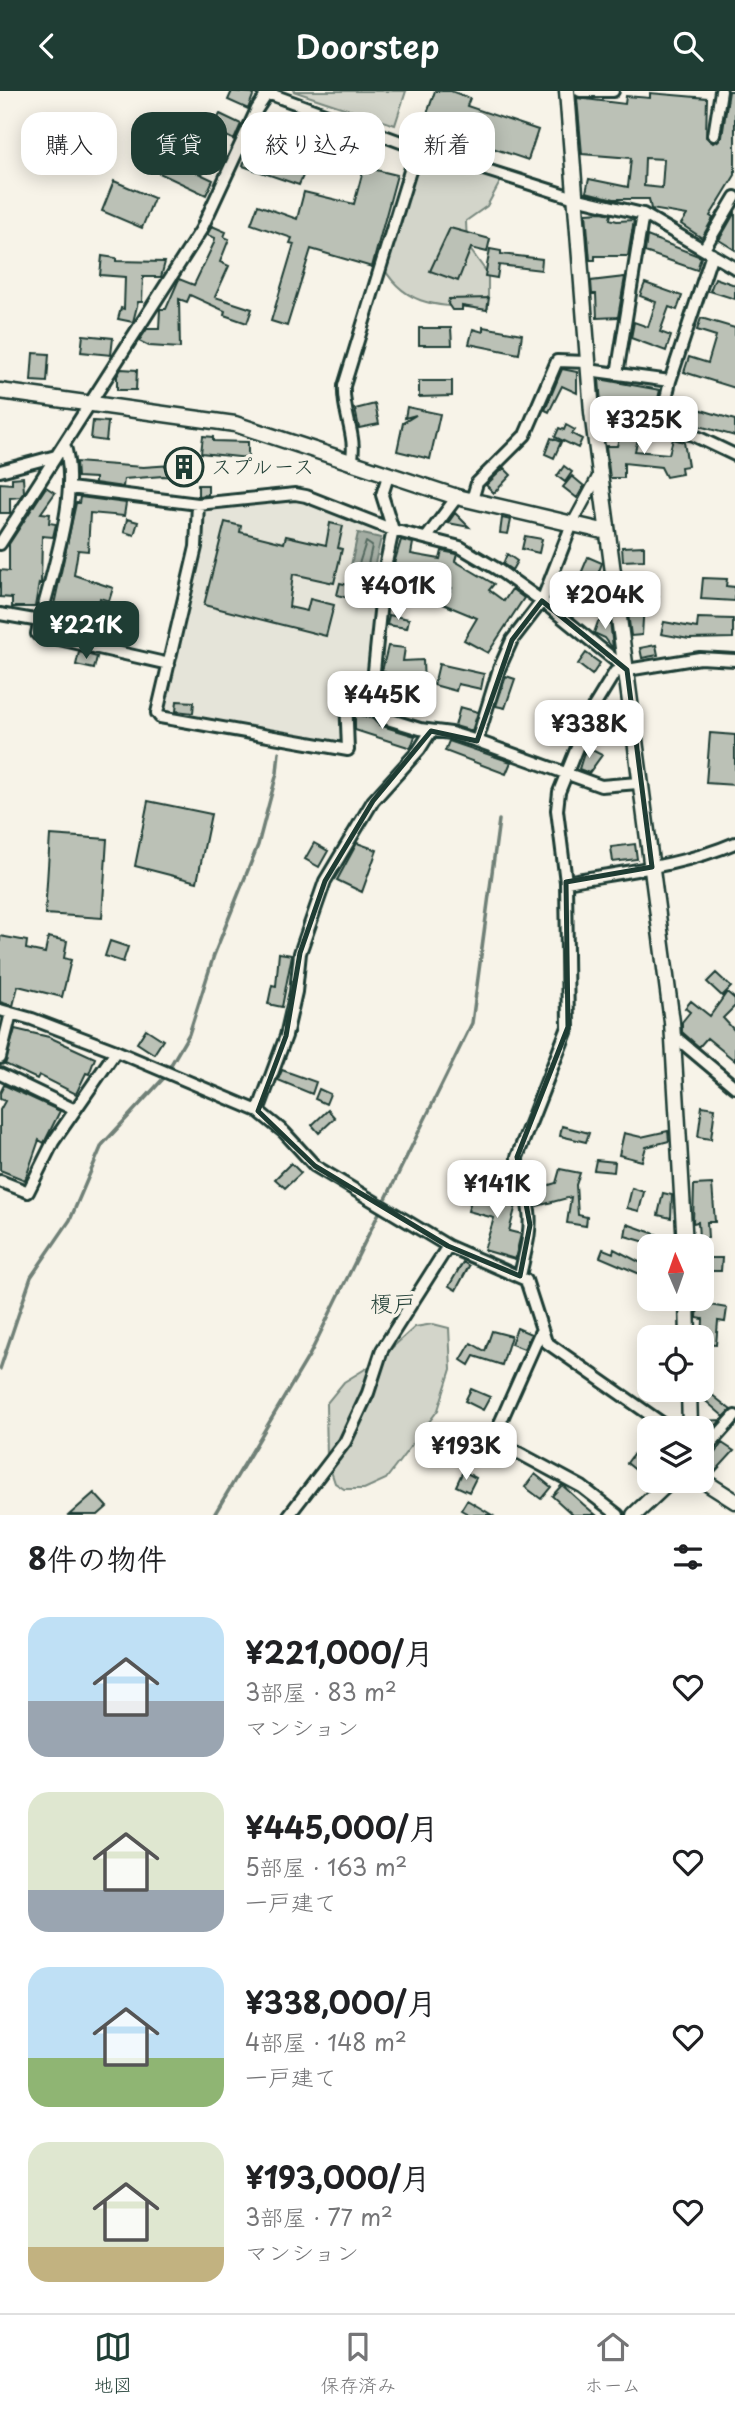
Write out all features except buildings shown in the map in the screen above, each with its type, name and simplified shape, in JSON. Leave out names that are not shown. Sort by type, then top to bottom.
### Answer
[{"type":"street","points":[[567,91],[592,412],[627,670],[638,783],[652,867],[673,1035],[684,1234]]},
{"type":"street","points":[[580,91],[613,91]]},
{"type":"street","points":[[714,135],[721,91]]},
{"type":"street","points":[[0,544],[201,230],[266,92],[399,141]]},
{"type":"street","points":[[495,173],[575,198],[643,214],[735,268]]},
{"type":"street","points":[[351,464],[354,445],[344,406],[344,386],[409,175]]},
{"type":"street","points":[[660,426],[670,381],[708,251],[735,197]]},
{"type":"street","points":[[617,374],[643,214]]},
{"type":"street","points":[[472,501],[477,483],[525,435],[557,361],[617,374],[670,381]]},
{"type":"street","points":[[0,391],[234,424],[457,497],[607,532]]},
{"type":"street","points":[[592,412],[693,435],[735,456]]},
{"type":"street","points":[[64,444],[70,466],[70,488],[37,634],[169,664]]},
{"type":"street","points":[[0,471],[56,456]]},
{"type":"street","points":[[477,741],[499,669],[512,640],[542,601],[572,524],[599,474]]},
{"type":"street","points":[[388,476],[382,495],[393,530],[384,572],[373,671],[374,699],[381,717],[477,741],[601,786],[638,783]]},
{"type":"street","points":[[70,488],[198,504],[295,494],[393,530],[460,547],[498,569],[542,601],[627,670]]},
{"type":"street","points":[[427,537],[457,497]]},
{"type":"street","points":[[198,504],[196,547],[157,713],[160,717],[348,750],[346,696],[374,699]]},
{"type":"street","points":[[0,614],[40,621]]},
{"type":"street","points":[[520,1276],[530,1224],[529,1209],[516,1169],[517,1157],[568,1027],[566,882],[557,810],[565,774],[601,692],[615,672],[700,658],[735,660]]},
{"type":"street","points":[[258,1111],[286,1036],[296,992],[300,953],[326,881],[373,800],[419,750],[431,731]]},
{"type":"street","points":[[566,882],[652,867],[735,843]]},
{"type":"street","points":[[0,1058],[5,1011],[116,1051],[258,1111],[284,1132],[307,1160],[448,1246],[520,1276],[530,1288],[540,1333],[553,1349],[651,1416]]},
{"type":"street","points":[[673,1035],[735,1087]]},
{"type":"street","points":[[0,1181],[28,1192],[73,1109],[116,1051]]},
{"type":"street","points":[[0,1074],[73,1109]]},
{"type":"street","points":[[289,1515],[345,1443],[368,1393],[382,1350],[448,1246]]},
{"type":"street","points":[[540,1333],[493,1439],[582,1487],[618,1515]]},
{"type":"street","points":[[714,1440],[735,1416]]},
{"type":"street","points":[[714,1488],[735,1501]]},
{"type":"street","points":[[634,1515],[657,1493]]},
{"type":"highlighted area","points":[[542,601],[627,670],[652,867],[566,882],[568,1027],[517,1157],[530,1225],[520,1276],[448,1246],[315,1166],[258,1111],[286,1036],[300,953],[325,881],[373,801],[431,731],[477,741],[512,640]]},
{"type":"shaded area","points":[[293,91],[406,91],[395,125],[385,122],[385,112],[356,112]]},
{"type":"shaded area","points":[[495,166],[504,175],[487,206],[466,221],[467,245],[488,274],[488,308],[455,307],[425,302],[400,288],[389,277],[380,261],[408,186],[416,175],[495,175]]},
{"type":"shaded area","points":[[296,497],[383,533],[386,541],[379,566],[369,651],[368,690],[363,693],[341,690],[342,742],[336,745],[163,714],[161,707],[200,558],[200,510],[205,506]]},
{"type":"shaded area","points":[[433,1324],[449,1328],[451,1369],[438,1410],[386,1479],[364,1489],[344,1489],[335,1483],[327,1459],[326,1404],[344,1382],[375,1363],[415,1327]]},
{"type":"water","points":[[358,533],[381,538],[371,580],[349,575]]},
{"type":"waterway","points":[[0,1369],[31,1277],[70,1220],[102,1145],[162,1080],[189,1034],[214,955],[258,845],[277,773],[279,752]]},
{"type":"waterway","points":[[214,1515],[310,1354],[472,1023],[499,820]]},
{"type":"place","name":"スプルース","points":[[184,467]]},
{"type":"district","name":"榎戸","points":[[393,1304]]}]
